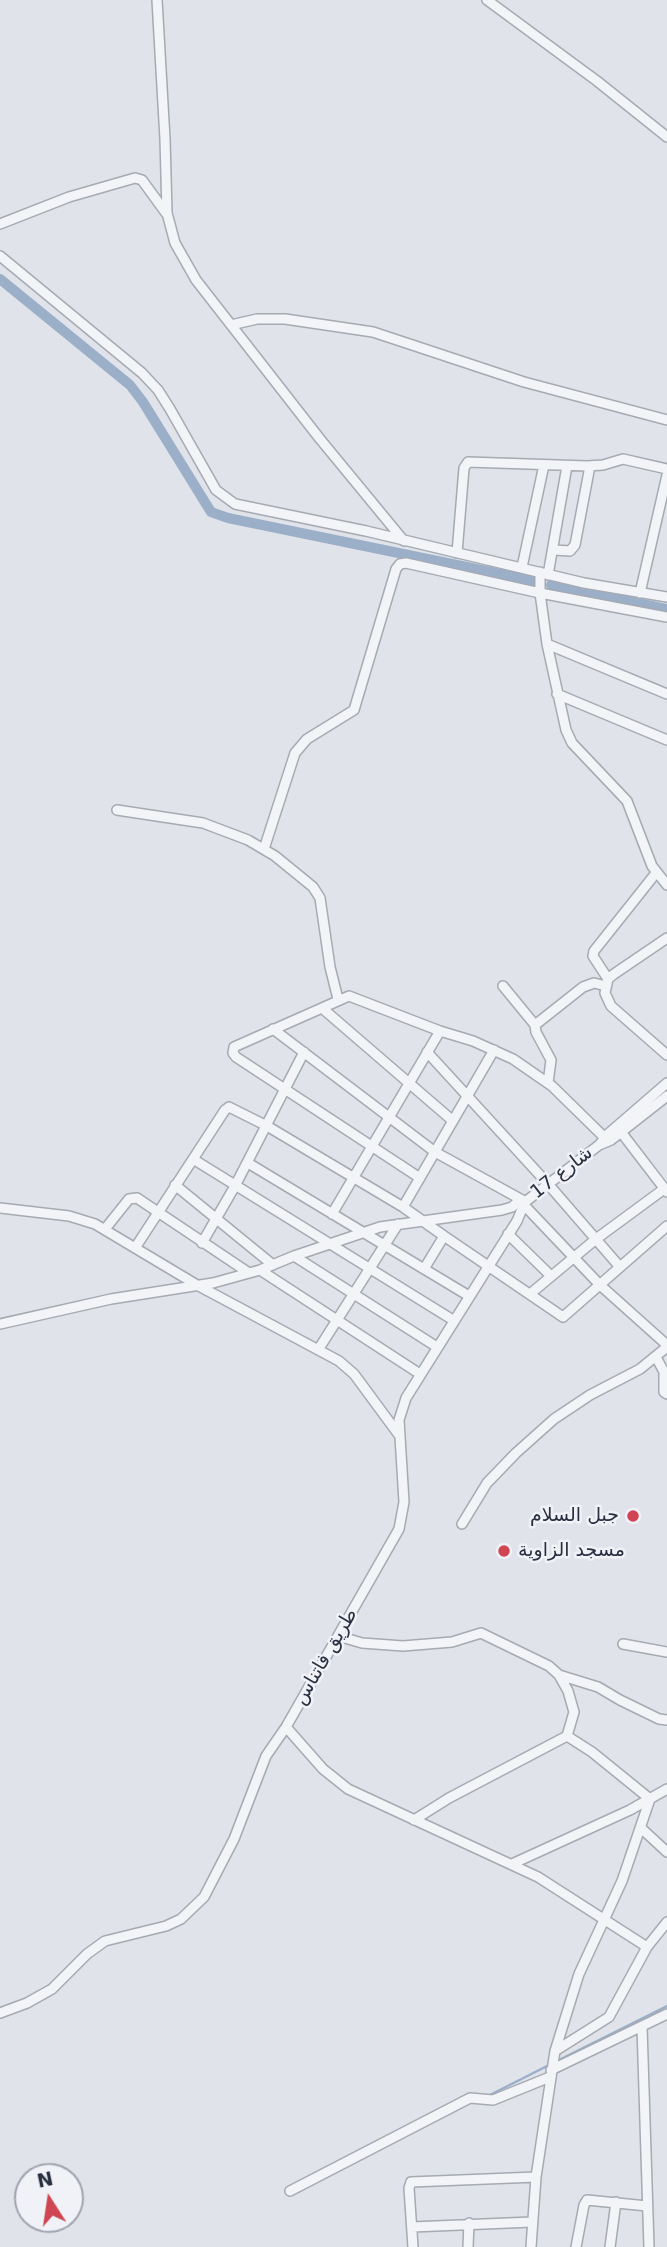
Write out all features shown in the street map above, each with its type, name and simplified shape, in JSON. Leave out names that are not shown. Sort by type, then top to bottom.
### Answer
[{"type":"street","points":[[157,0],[166,139],[167,213],[174,243],[231,325],[405,542]]},
{"type":"street","points":[[487,0],[597,81],[667,137]]},
{"type":"street","points":[[0,224],[69,197],[135,178],[142,180],[167,213]]},
{"type":"street","points":[[0,256],[125,356],[158,390],[221,496],[235,504],[366,531],[544,573],[667,597]]},
{"type":"street","points":[[231,325],[257,319],[285,318],[373,332],[524,382],[667,420]]},
{"type":"street","points":[[457,553],[467,464],[471,461],[590,466],[623,459],[667,468]]},
{"type":"street","points":[[522,567],[544,466]]},
{"type":"street","points":[[567,466],[554,550],[544,573],[540,593],[557,694],[569,737],[626,801],[647,857],[667,885]]},
{"type":"street","points":[[554,550],[570,551],[575,545],[590,466]]},
{"type":"street","points":[[640,593],[667,475]]},
{"type":"street","points":[[264,849],[295,753],[307,739],[354,710],[398,565],[406,563],[540,593],[667,617]]},
{"type":"street","points":[[547,644],[667,694]]},
{"type":"street","points":[[557,694],[667,740]]},
{"type":"street","points":[[117,810],[202,823],[247,840],[275,856],[318,893],[338,999]]},
{"type":"street","points":[[656,873],[594,951],[593,956],[607,983],[607,999],[611,1006],[667,1055]]},
{"type":"street","points":[[535,1025],[583,986],[607,983],[667,938]]},
{"type":"street","points":[[503,986],[535,1025],[551,1060],[548,1083]]},
{"type":"street","points":[[420,1178],[236,1058],[234,1047],[349,996],[513,1059],[548,1083],[601,1141]]},
{"type":"street","points":[[322,1008],[453,1121]]},
{"type":"street","points":[[273,1029],[435,1152],[523,1202],[573,1258],[667,1346],[640,1369],[590,1395],[554,1419],[516,1452],[487,1483],[462,1524]]},
{"type":"street","points":[[332,1214],[440,1031]]},
{"type":"street","points":[[403,1207],[494,1050]]},
{"type":"street","points":[[202,1243],[248,1163],[304,1052]]},
{"type":"street","points":[[427,1052],[620,1267]]},
{"type":"street","name":"شارع 17","points":[[523,1202],[601,1141],[667,1083]]},
{"type":"street","name":"شارع 17","points":[[601,1141],[607,1142],[667,1096]]},
{"type":"street","points":[[135,1248],[193,1158],[228,1108],[232,1107],[403,1207],[563,1317],[667,1226]]},
{"type":"street","points":[[530,1294],[596,1239],[666,1191],[621,1132]]},
{"type":"street","points":[[193,1158],[453,1320]]},
{"type":"street","points":[[248,1163],[469,1296]]},
{"type":"street","points":[[175,1185],[273,1265]]},
{"type":"street","points":[[105,1229],[129,1199],[137,1198],[249,1273]]},
{"type":"street","points":[[0,1324],[111,1299],[249,1273],[362,1232],[422,1220],[502,1210],[523,1202]]},
{"type":"street","name":"طريق فاتناس","points":[[0,2013],[27,2003],[52,1989],[87,1954],[105,1941],[166,1926],[181,1919],[204,1897],[224,1861],[266,1756],[286,1727],[399,1529],[404,1502],[400,1412],[420,1374],[508,1234],[523,1202]]},
{"type":"street","points":[[0,1208],[81,1218],[339,1361],[354,1374],[399,1435]]},
{"type":"street","points":[[318,1350],[398,1224]]},
{"type":"street","points":[[508,1234],[551,1276]]},
{"type":"street","points":[[424,1269],[444,1236]]},
{"type":"street","points":[[294,1256],[437,1347]]},
{"type":"street","points":[[260,1270],[420,1374]]},
{"type":"street","points":[[656,1357],[664,1372],[664,1392],[667,1394]]},
{"type":"street","points":[[338,1636],[362,1643],[403,1646],[452,1642],[481,1633],[549,1666],[559,1675],[568,1691],[574,1712],[568,1736],[449,1798],[414,1820]]},
{"type":"street","points":[[622,1644],[667,1652]]},
{"type":"street","points":[[559,1675],[598,1686],[640,1710],[667,1720]]},
{"type":"street","points":[[286,1727],[323,1769],[341,1784],[366,1799],[512,1864],[556,1887],[603,1921],[647,1947]]},
{"type":"street","points":[[568,1736],[650,1799]]},
{"type":"street","points":[[512,1864],[667,1789]]},
{"type":"street","points":[[531,2247],[536,2177],[555,2051],[579,1974],[622,1881],[650,1799]]},
{"type":"street","points":[[641,1828],[667,1852]]},
{"type":"street","points":[[555,2051],[609,2017],[647,1947],[667,1922]]},
{"type":"street","points":[[290,2191],[470,2098],[493,2100],[667,2014]]},
{"type":"street","points":[[642,2027],[649,2247]]},
{"type":"street","points":[[413,2247],[409,2188],[411,2182],[536,2177]]},
{"type":"street","points":[[576,2247],[585,2202],[592,2199],[647,2206]]},
{"type":"street","points":[[610,2247],[616,2202]]},
{"type":"street","points":[[412,2227],[532,2222]]},
{"type":"street","points":[[468,2223],[468,2247]]},
{"type":"waterway","points":[[0,279],[130,385],[211,512],[228,518],[535,581]]},
{"type":"waterway","points":[[551,585],[667,609]]},
{"type":"waterway","points":[[557,2061],[667,2006]]},
{"type":"waterway","points":[[488,2096],[551,2064]]},
{"type":"place","name":"جبل السلام","points":[[633,1516]]},
{"type":"place","name":"مسجد الزاوية","points":[[504,1551]]}]
